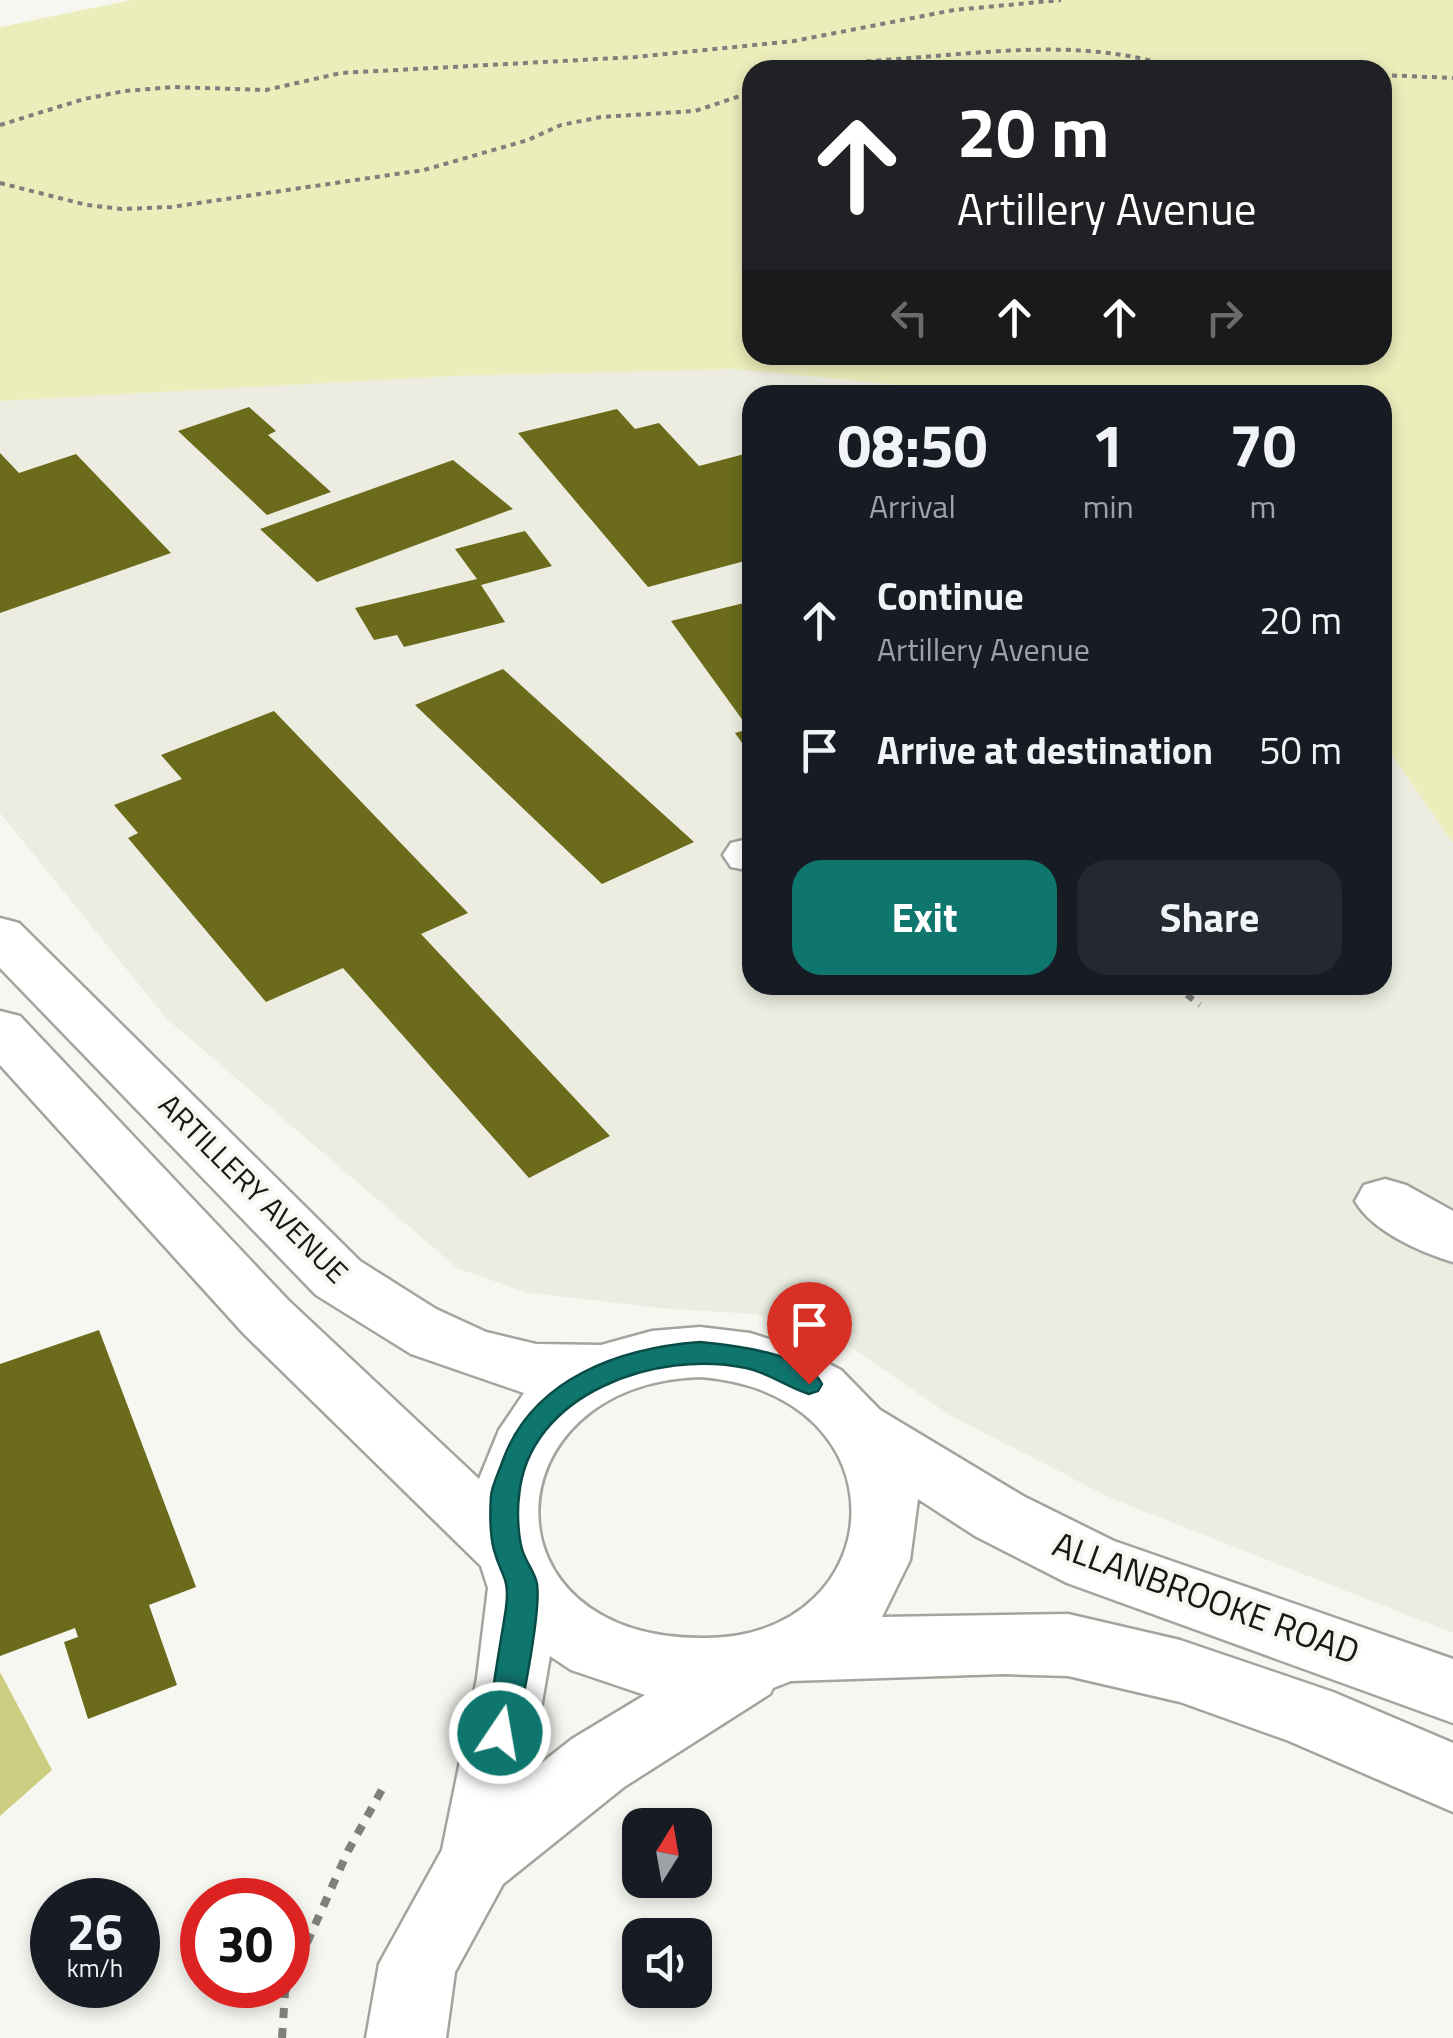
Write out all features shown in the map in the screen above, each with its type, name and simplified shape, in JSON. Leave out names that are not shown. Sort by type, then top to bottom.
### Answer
[{"type":"street","name":"ARTILLERY AVENUE","points":[[0,936],[338,1278],[397,1320],[454,1347],[538,1370],[611,1369]]},
{"type":"street","name":"ARTILLERY AVENUE","points":[[0,1030],[266,1318],[515,1567],[553,1622],[596,1650],[646,1668],[702,1673],[775,1658],[841,1617],[872,1574],[887,1525],[883,1476],[862,1430],[828,1396],[790,1372],[747,1358],[700,1352],[654,1356],[611,1369],[560,1399],[523,1442],[505,1494],[515,1567]]},
{"type":"street","points":[[0,1086],[67,1102]]},
{"type":"street","points":[[1385,1201],[1453,1239]]},
{"type":"street","name":"ALLANBROOKE ROAD","points":[[862,1430],[999,1516],[1091,1562],[1453,1690]]},
{"type":"street","points":[[406,2038],[418,1964],[477,1859],[512,1678],[515,1567]]},
{"type":"street","points":[[477,1859],[598,1762],[775,1658],[1004,1643],[1068,1645],[1180,1672],[1290,1709],[1453,1778]]},
{"type":"path","points":[[0,125],[84,98],[126,90],[266,90],[341,73],[676,53],[794,41],[954,10],[1061,0]]},
{"type":"path","points":[[898,60],[1023,50],[1118,54],[1158,60]]},
{"type":"path","points":[[1392,75],[1453,78]]},
{"type":"path","points":[[0,183],[105,207],[171,207],[424,170],[528,140],[561,126],[602,118],[695,110],[742,95]]},
{"type":"path","points":[[1187,995],[1200,1005]]},
{"type":"path","points":[[282,2038],[284,1992],[348,1851],[385,1784]]},
{"type":"shaded area","points":[[736,369],[899,385],[742,385],[742,995],[1392,995],[1392,755],[1453,843],[1453,1633],[1113,1499],[951,1416],[842,1341],[755,1314],[658,1308],[525,1292],[457,1268],[166,1018],[0,813],[0,401],[453,376]]},
{"type":"green space","points":[[132,0],[1453,0],[1453,843],[1392,755],[1392,385],[899,385],[736,369],[453,376],[0,401],[0,27]]},
{"type":"green space","points":[[0,1672],[52,1770],[0,1816]]},
{"type":"building","points":[[249,407],[276,431],[268,435],[331,492],[267,515],[178,431]]},
{"type":"building","points":[[617,409],[635,429],[659,423],[699,466],[742,455],[742,562],[648,587],[518,433]]},
{"type":"building","points":[[0,453],[19,473],[76,454],[171,553],[0,613]]},
{"type":"building","points":[[453,460],[513,509],[317,582],[260,529]]},
{"type":"building","points":[[525,531],[552,566],[481,585],[505,622],[404,647],[397,635],[374,640],[355,608],[477,579],[455,549]]},
{"type":"building","points":[[742,603],[742,719],[671,621]]},
{"type":"building","points":[[503,669],[694,842],[602,884],[415,705]]},
{"type":"building","points":[[274,711],[468,913],[421,934],[610,1136],[529,1178],[343,968],[266,1002],[128,838],[138,833],[114,805],[182,779],[161,755]]},
{"type":"building","points":[[99,1330],[196,1587],[149,1605],[177,1685],[88,1719],[64,1642],[78,1637],[75,1628],[0,1656],[0,1364]]},
{"type":"route","points":[[500,1733],[512,1678],[523,1584],[508,1549],[505,1494],[523,1442],[560,1399],[611,1369],[654,1356],[700,1352],[747,1358],[790,1372],[809,1384]]}]
